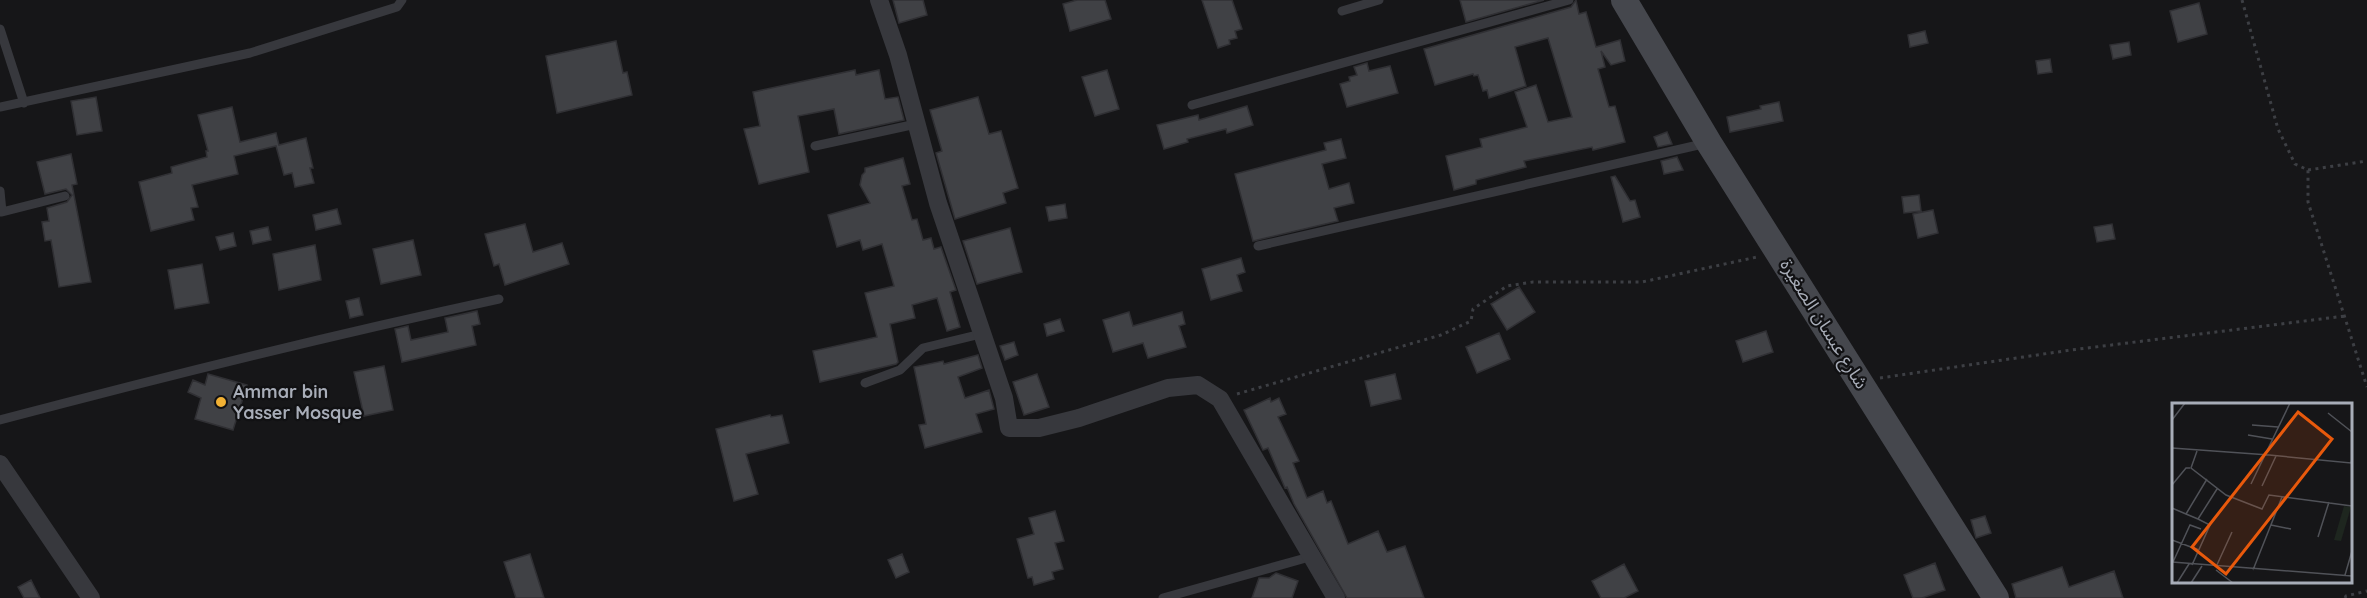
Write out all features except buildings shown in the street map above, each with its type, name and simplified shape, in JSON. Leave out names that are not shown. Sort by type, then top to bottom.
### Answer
[{"type":"street","points":[[879,0],[898,55],[938,203],[1004,398],[1009,428],[1038,428],[1168,388],[1198,385],[1220,399],[1336,598]]},
{"type":"street","name":"شارع عبسان الصغيرة","points":[[1614,0],[1653,50]]},
{"type":"street","name":"شارع عبسان الصغيرة","points":[[1624,0],[1709,143],[1996,598]]},
{"type":"street","points":[[0,464],[91,598]]},
{"type":"lane","points":[[0,107],[250,53],[397,7],[402,0]]},
{"type":"lane","points":[[1342,11],[1379,0]]},
{"type":"lane","points":[[1191,105],[1569,0]]},
{"type":"lane","points":[[0,29],[24,103]]},
{"type":"lane","points":[[815,146],[916,124]]},
{"type":"lane","points":[[1258,246],[1709,143]]},
{"type":"lane","points":[[0,191],[1,212],[65,196]]},
{"type":"lane","points":[[0,420],[201,367],[385,323],[499,299]]},
{"type":"lane","points":[[865,382],[900,370],[923,348],[981,334]]},
{"type":"lane","points":[[1162,598],[1312,556]]},
{"type":"path","points":[[2242,0],[2278,129],[2295,164],[2308,170],[2367,160]]},
{"type":"path","points":[[2308,170],[2308,202],[2367,387]]},
{"type":"path","points":[[1220,399],[1441,335],[1471,321],[1473,309],[1507,286],[1533,282],[1642,282],[1779,252]]},
{"type":"path","points":[[1861,381],[2071,350],[2345,316]]},
{"type":"path","points":[[2345,598],[2367,591]]},
{"type":"place","name":"Ammar bin Yasser Mosque","points":[[221,402]]}]
